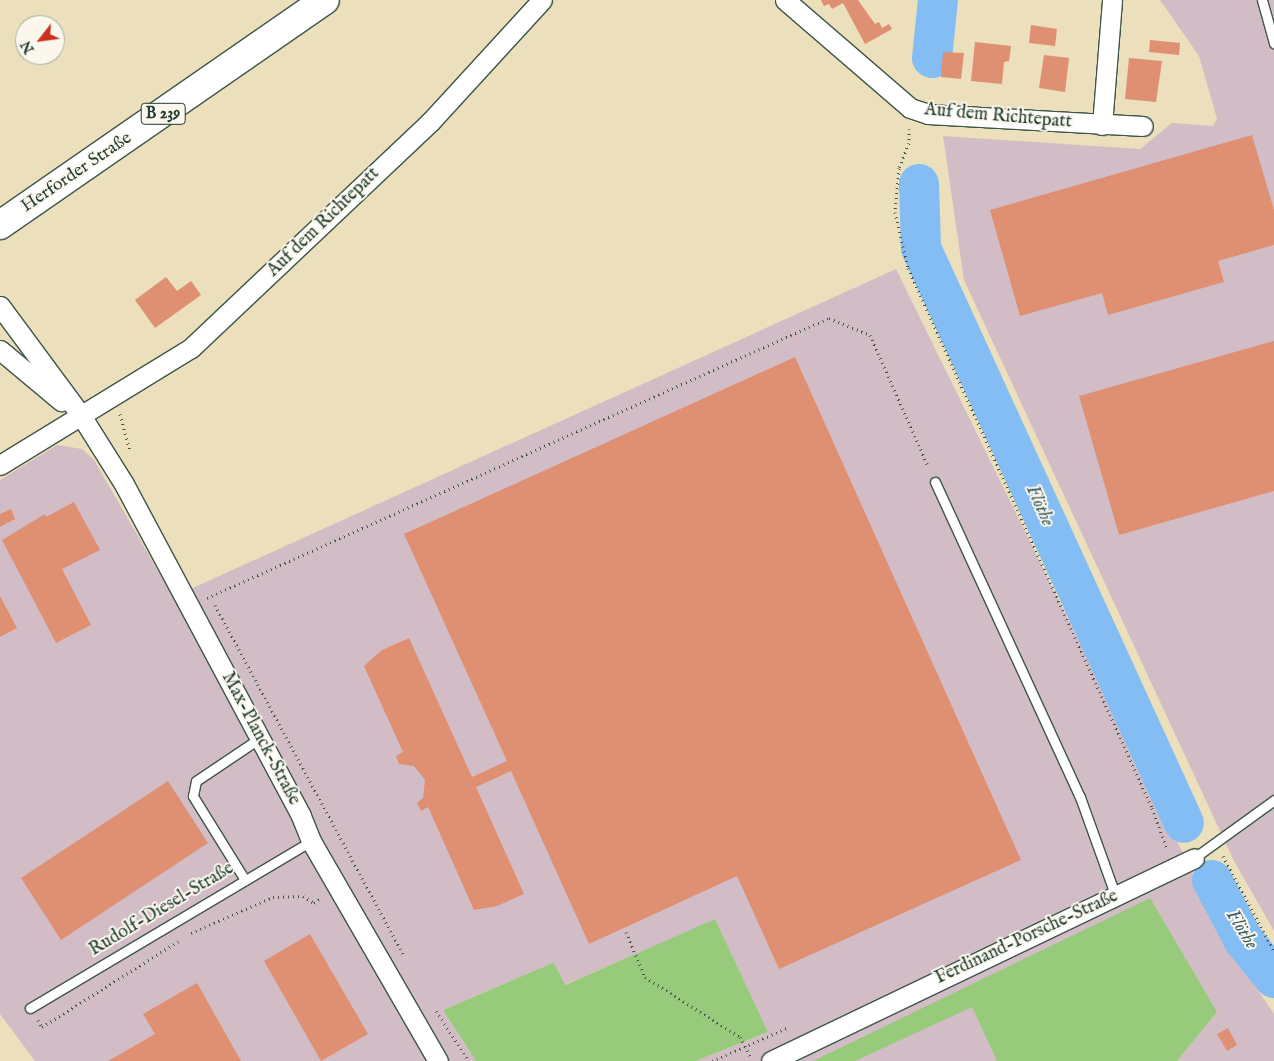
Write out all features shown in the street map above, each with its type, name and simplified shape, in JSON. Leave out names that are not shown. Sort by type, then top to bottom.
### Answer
[{"type":"main road","name":"Herforder Straße","points":[[0,225],[325,0]]},
{"type":"street","name":"Auf dem Richtepatt","points":[[0,465],[82,418],[191,348],[430,121],[542,0]]},
{"type":"street","name":"Auf dem Richtepatt","points":[[785,0],[910,108],[928,114],[1142,126]]},
{"type":"street","points":[[1102,125],[1112,0]]},
{"type":"street","name":"Max-Planck-Straße","points":[[0,306],[82,418],[124,484],[260,738],[311,841],[339,885],[438,1061]]},
{"type":"street","name":"Max-Planck-Straße","points":[[0,350],[82,418]]},
{"type":"street","name":"Ferdinand-Porsche-Straße","points":[[771,1061],[1194,858]]},
{"type":"lane","points":[[1262,0],[1274,43]]},
{"type":"lane","points":[[935,482],[1080,797],[1116,897]]},
{"type":"lane","points":[[245,880],[193,796],[196,781],[260,738]]},
{"type":"lane","name":"Ferdinand-Porsche-Straße","points":[[1194,858],[1217,844],[1274,800]]},
{"type":"lane","name":"Rudolf-Diesel-Straße","points":[[30,1008],[311,841]]},
{"type":"path","points":[[910,108],[909,143],[900,168],[895,212],[908,268],[1152,808],[1168,852],[1175,847]]},
{"type":"path","points":[[187,602],[211,598],[829,318],[870,335],[935,482]]},
{"type":"path","points":[[110,399],[124,420],[127,446],[132,454]]},
{"type":"path","points":[[206,589],[407,961]]},
{"type":"path","points":[[1217,844],[1274,951]]},
{"type":"path","points":[[190,933],[273,897],[303,896],[314,903],[339,885],[360,874]]},
{"type":"path","points":[[626,932],[645,977],[740,1037],[752,1061]]},
{"type":"path","points":[[30,1008],[42,1027],[182,939]]},
{"type":"path","points":[[431,1004],[469,1061]]},
{"type":"shaded area","points":[[1160,0],[1274,0],[1274,931],[1234,861],[964,280],[943,136],[1140,149],[1172,123],[1213,126],[1217,119],[1199,56]]},
{"type":"shaded area","points":[[896,269],[1230,949],[1274,1014],[1274,1061],[1177,1061],[1217,1012],[1011,1061],[696,1061],[768,1032],[715,920],[564,985],[554,964],[550,964],[443,1010],[476,1061],[35,1061],[0,1014],[0,480],[57,445],[82,449],[94,460],[173,597]]},
{"type":"green space","points":[[1150,898],[1217,1012],[1177,1061],[997,1061],[972,1007],[855,1061],[813,1061]]},
{"type":"green space","points":[[715,919],[768,1032],[696,1061],[476,1061],[443,1010],[554,963],[565,985]]},
{"type":"building","points":[[821,0],[858,0],[875,24],[879,22],[882,28],[889,24],[892,29],[865,44],[843,3],[832,9],[829,4],[824,6]]},
{"type":"building","points":[[1031,25],[1057,29],[1055,46],[1029,43]]},
{"type":"building","points":[[1150,40],[1180,43],[1179,55],[1149,52]]},
{"type":"building","points":[[975,42],[1011,46],[1009,61],[1004,62],[1002,84],[971,81]]},
{"type":"building","points":[[943,52],[964,53],[961,79],[941,77]]},
{"type":"building","points":[[1044,55],[1069,58],[1065,92],[1039,88]]},
{"type":"building","points":[[1129,58],[1162,61],[1156,102],[1125,99]]},
{"type":"building","points":[[1252,135],[1274,210],[1274,245],[1218,261],[1224,282],[1108,315],[1102,293],[1020,316],[990,210]]},
{"type":"building","points":[[166,277],[177,291],[191,281],[201,295],[155,328],[135,300]]},
{"type":"building","points":[[1274,341],[1274,491],[1119,535],[1079,396]]},
{"type":"building","points":[[795,357],[1021,860],[779,969],[737,876],[589,944],[511,771],[476,787],[524,894],[497,906],[474,910],[428,807],[421,811],[417,803],[423,798],[425,780],[414,766],[399,764],[396,756],[403,752],[364,666],[382,650],[409,638],[472,777],[507,761],[404,534]]},
{"type":"building","points":[[74,502],[100,550],[62,569],[91,625],[56,643],[2,540],[45,514],[46,517]]},
{"type":"building","points":[[11,509],[15,519],[0,527],[0,514]]},
{"type":"building","points":[[0,596],[17,628],[0,637]]},
{"type":"building","points":[[168,781],[208,843],[61,940],[21,878]]},
{"type":"building","points":[[310,934],[368,1034],[321,1061],[264,961]]},
{"type":"building","points":[[197,983],[241,1061],[108,1061],[155,1034],[143,1014]]},
{"type":"building","points":[[1228,1028],[1237,1045],[1227,1051],[1217,1034]]},
{"type":"waterway","name":"Flöthe","points":[[932,58],[938,0]]},
{"type":"waterway","name":"Flöthe","points":[[919,184],[921,248],[1184,823]]},
{"type":"waterway","name":"Flöthe","points":[[1212,880],[1243,939],[1274,978]]}]
